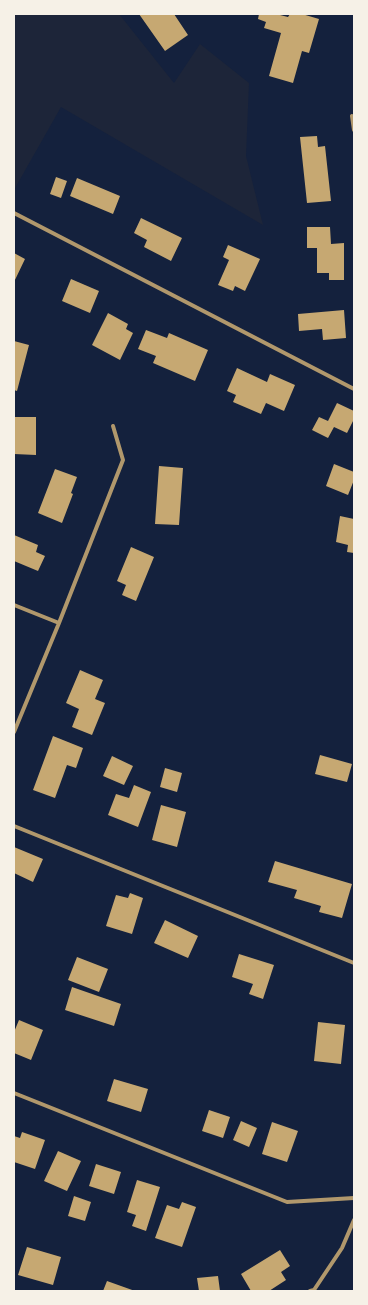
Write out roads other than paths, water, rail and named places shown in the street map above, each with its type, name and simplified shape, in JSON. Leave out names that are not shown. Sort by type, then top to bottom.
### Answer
[{"type":"street","points":[[353,116],[354,130]]},
{"type":"street","points":[[14,213],[354,389]]},
{"type":"street","points":[[14,732],[59,623],[123,460],[113,426]]},
{"type":"street","points":[[14,605],[59,623]]},
{"type":"street","points":[[14,826],[354,963]]},
{"type":"street","points":[[14,1093],[287,1202],[354,1198]]},
{"type":"street","points":[[310,1291],[314,1290],[342,1248],[354,1220]]}]
